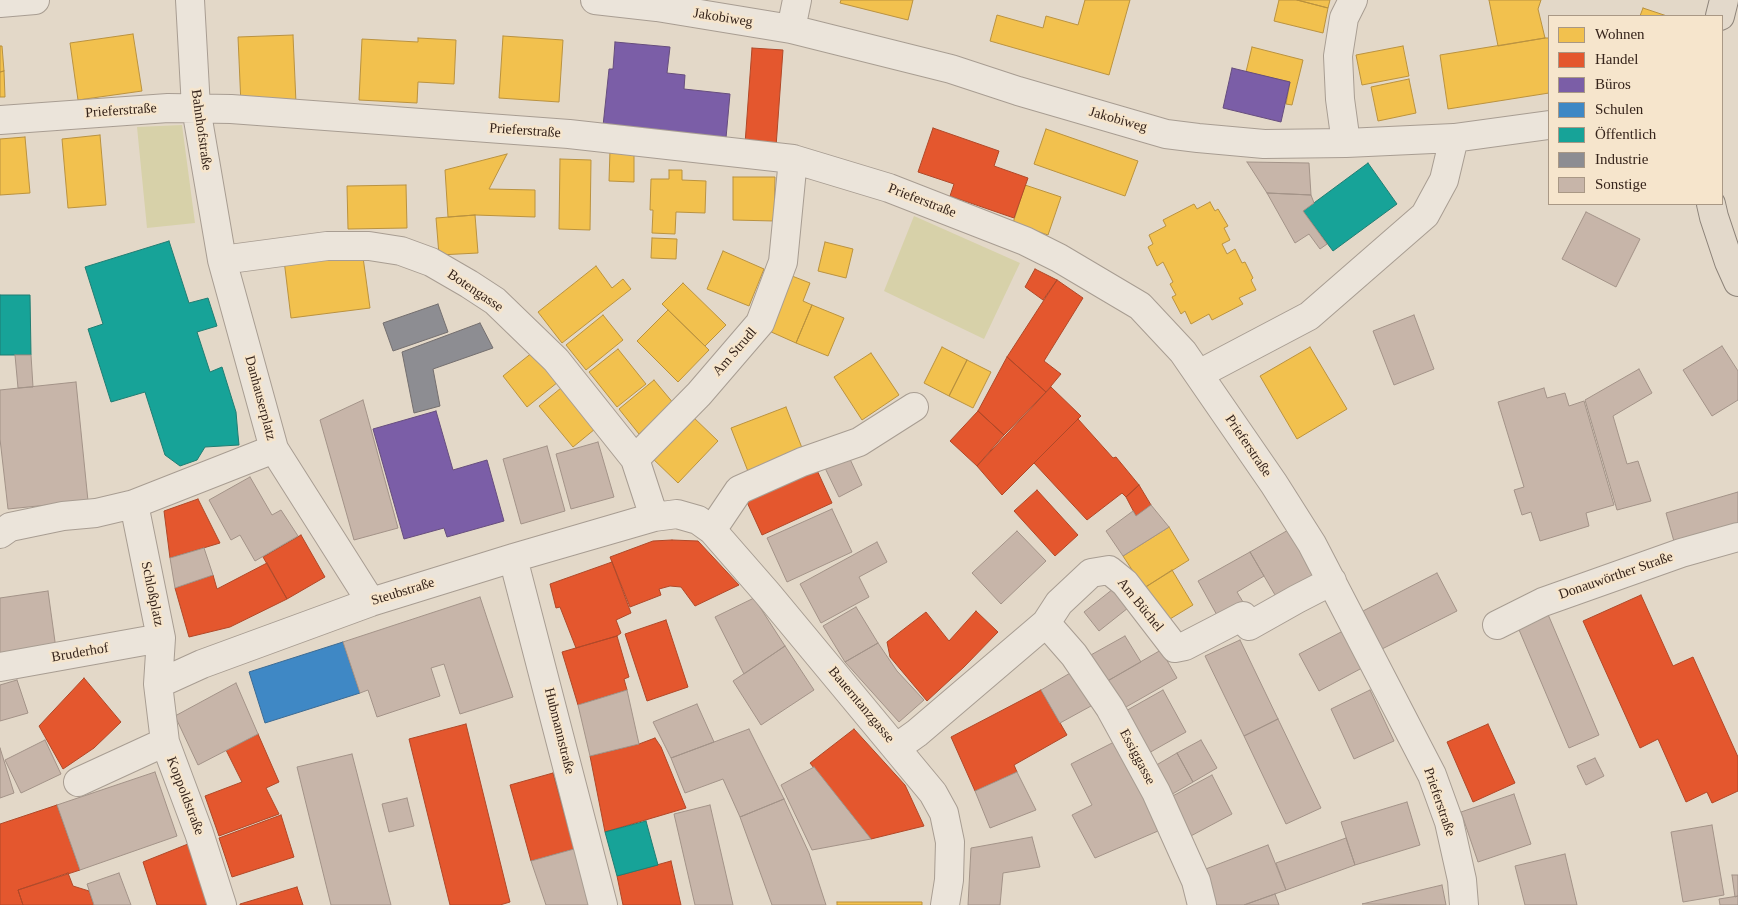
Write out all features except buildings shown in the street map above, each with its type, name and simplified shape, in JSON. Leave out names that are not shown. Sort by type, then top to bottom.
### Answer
[{"type":"main road","points":[[1720,15],[1724,0]]},
{"type":"main road","points":[[1711,205],[1733,273],[1738,282]]},
{"type":"street","points":[[0,3],[35,0]]},
{"type":"street","name":"Bahnhofstraße","points":[[190,0],[196,108],[222,260]]},
{"type":"street","name":"Jakobiweg","points":[[595,0],[657,7],[791,29],[951,68],[1018,91],[1166,134],[1264,144],[1346,143],[1454,138],[1548,125]]},
{"type":"street","points":[[791,29],[797,0]]},
{"type":"street","points":[[1346,143],[1340,99],[1338,56],[1344,18],[1353,0]]},
{"type":"street","name":"Prieferstraße","points":[[0,120],[168,108],[231,109],[569,134],[793,159],[889,188],[1025,241],[1059,258],[1140,306],[1183,352],[1274,484],[1312,544],[1432,775],[1449,822],[1462,880],[1464,905]]},
{"type":"street","points":[[1199,374],[1309,316],[1425,215],[1444,180],[1454,138]]},
{"type":"street","name":"Am Strudl","points":[[635,459],[699,394],[760,323],[783,262],[793,159]]},
{"type":"street","name":"Botengasse","points":[[222,260],[327,246],[370,246],[401,251],[431,262],[495,301],[556,360],[635,459],[654,517]]},
{"type":"street","name":"Danhauserplatz","points":[[222,260],[274,449],[371,602]]},
{"type":"street","points":[[712,530],[739,490],[802,462],[859,442],[914,407]]},
{"type":"street","points":[[0,534],[10,527],[63,516],[96,513],[134,504],[274,449]]},
{"type":"street","name":"Schloßplatz","points":[[134,504],[161,638],[158,684]]},
{"type":"street","name":"Bauerntanzgasse","points":[[654,517],[677,514],[698,520],[712,530],[933,792],[944,814],[950,842],[949,880],[945,905]]},
{"type":"street","name":"Steubstraße","points":[[158,684],[202,664],[371,602],[654,517]]},
{"type":"street","name":"Donauwörther Straße","points":[[1497,625],[1544,602],[1681,553],[1738,537]]},
{"type":"street","name":"Hubmannstraße","points":[[513,558],[603,905]]},
{"type":"street","name":"Am Büchel","points":[[896,748],[917,733],[1046,623],[1059,603],[1092,573],[1110,570],[1125,583],[1175,648],[1185,646],[1244,616],[1249,626],[1332,581]]},
{"type":"street","name":"Essiggasse","points":[[1046,623],[1074,654],[1110,708],[1156,792],[1196,881],[1202,905]]},
{"type":"street","name":"Bruderhof","points":[[0,667],[161,638]]},
{"type":"street","name":"Koppoldstraße","points":[[158,684],[164,742],[199,833],[222,905]]},
{"type":"street","points":[[78,782],[164,742]]},
{"type":"shaded area","points":[[182,125],[195,223],[147,228],[137,127]]},
{"type":"shaded area","points":[[914,216],[1020,263],[984,339],[884,291]]}]
